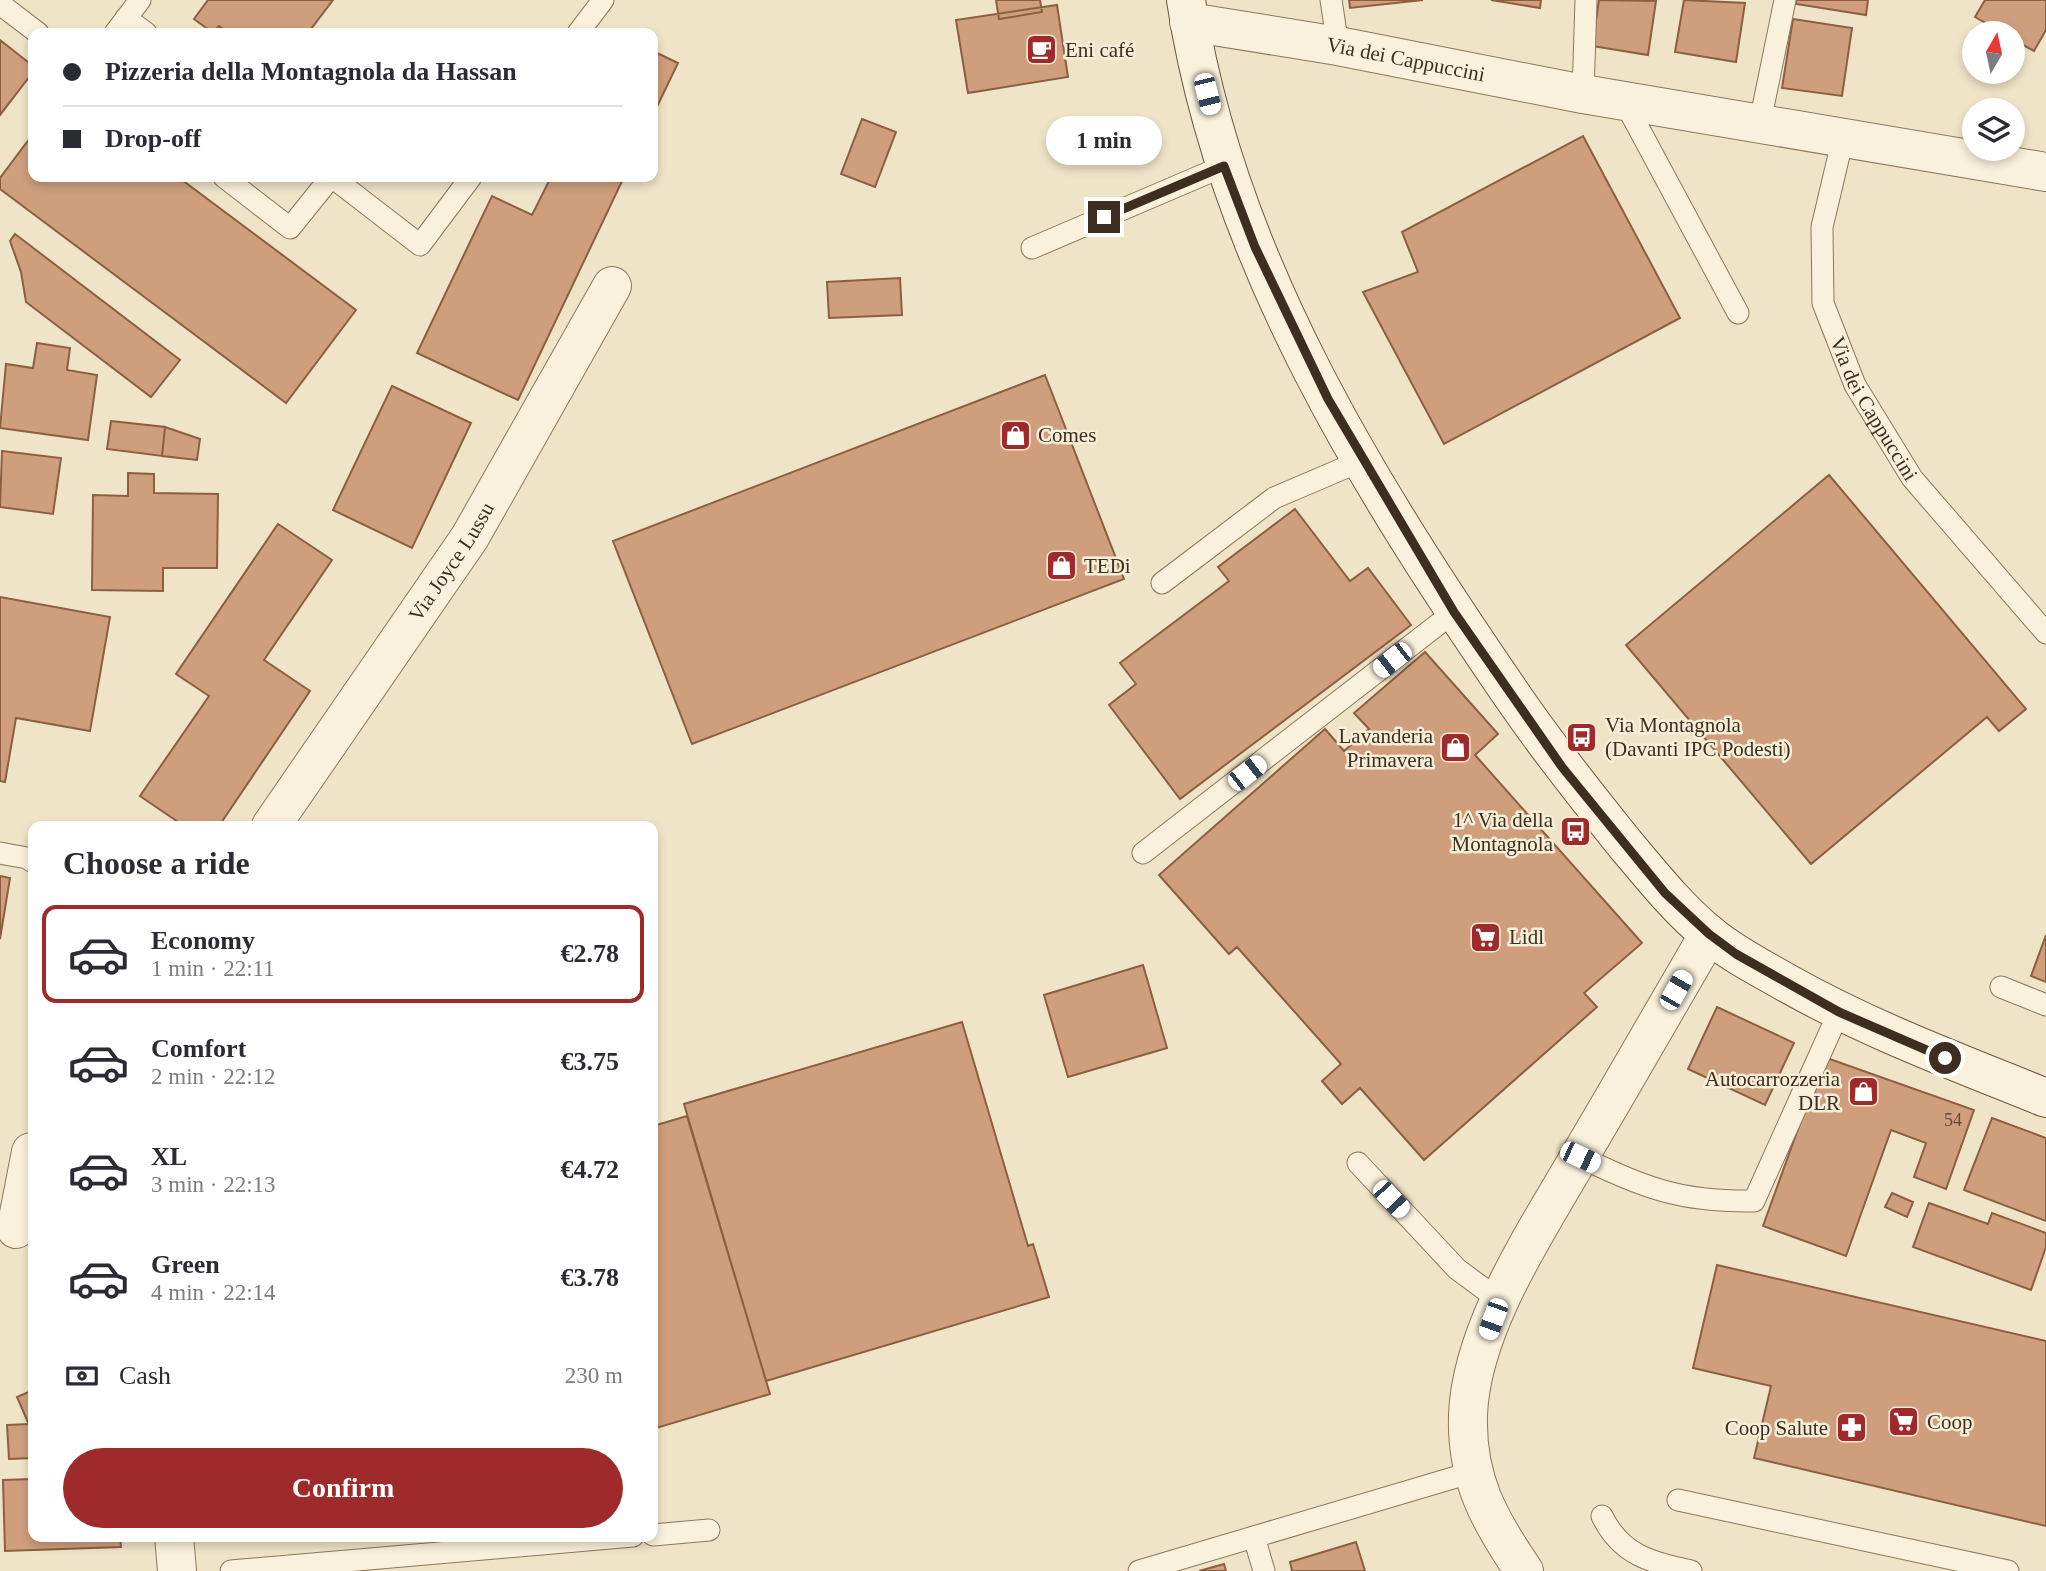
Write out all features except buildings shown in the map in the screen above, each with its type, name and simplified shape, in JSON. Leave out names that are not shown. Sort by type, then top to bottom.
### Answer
[{"type":"street","name":"Via dei Cappuccini","points":[[1188,11],[1338,46],[1583,94],[2046,172]]},
{"type":"street","points":[[1188,11],[1224,166],[1255,247],[1300,344],[1363,460],[1454,612],[1562,767],[1665,893],[1709,934],[1736,954],[1839,1012],[2046,1098]]},
{"type":"street","name":"Via Joyce Lussu","points":[[274,821],[470,537],[612,286]]},
{"type":"street","points":[[1524,1571],[1491,1522],[1473,1472],[1468,1414],[1479,1359],[1499,1300],[1709,934]]},
{"type":"street","points":[[21,1155],[21,1228]]},
{"type":"street","points":[[175,1542],[177,1571]]},
{"type":"lane","points":[[120,26],[140,0]]},
{"type":"lane","points":[[582,28],[603,0]]},
{"type":"lane","points":[[1331,0],[1338,46]]},
{"type":"lane","points":[[1583,94],[1586,0]]},
{"type":"lane","points":[[1760,122],[1785,0]]},
{"type":"lane","points":[[0,4],[31,28]]},
{"type":"lane","points":[[1624,101],[1738,313]]},
{"type":"lane","name":"Via dei Cappuccini","points":[[1843,138],[1822,227],[1824,303],[1855,385],[1912,478],[2046,633]]},
{"type":"lane","points":[[1032,248],[1224,166]]},
{"type":"lane","points":[[230,182],[290,228],[327,182]]},
{"type":"lane","points":[[338,182],[420,245],[467,182]]},
{"type":"lane","points":[[1162,583],[1274,498],[1363,460]]},
{"type":"lane","points":[[1143,853],[1454,612]]},
{"type":"lane","points":[[0,853],[28,861]]},
{"type":"lane","points":[[2001,987],[2046,1005]]},
{"type":"lane","points":[[1580,1157],[1648,1189],[1708,1202],[1754,1201],[1839,1012]]},
{"type":"lane","points":[[1358,1163],[1457,1269],[1499,1300]]},
{"type":"lane","points":[[1139,1571],[1473,1472]]},
{"type":"lane","points":[[1678,1500],[1995,1570]]},
{"type":"lane","points":[[1602,1516],[1612,1537],[1630,1553],[1691,1571]]},
{"type":"lane","points":[[658,1535],[709,1530]]},
{"type":"lane","points":[[1254,1537],[1264,1571]]},
{"type":"lane","points":[[230,1571],[564,1542]]},
{"type":"place","name":"Eni café","points":[[1042,50]]},
{"type":"place","name":"Comes","points":[[1015,435]]},
{"type":"place","name":"TEDi","points":[[1061,566]]},
{"type":"place","name":"Via Montagnola (Davanti IPC Podesti)","points":[[1582,737]]},
{"type":"place","name":"Lavanderia Primavera","points":[[1456,748]]},
{"type":"place","name":"1^ Via della Montagnola","points":[[1576,832]]},
{"type":"place","name":"Lidl","points":[[1486,937]]},
{"type":"place","name":"Autocarrozzeria DLR","points":[[1863,1091]]},
{"type":"place","name":"Coop","points":[[1904,1422]]},
{"type":"place","name":"Coop Salute","points":[[1851,1428]]},
{"type":"route","points":[[1104,217],[1224,166],[1255,247],[1328,399],[1454,612],[1562,767],[1665,893],[1709,934],[1736,954],[1839,1012],[1945,1058]]}]
